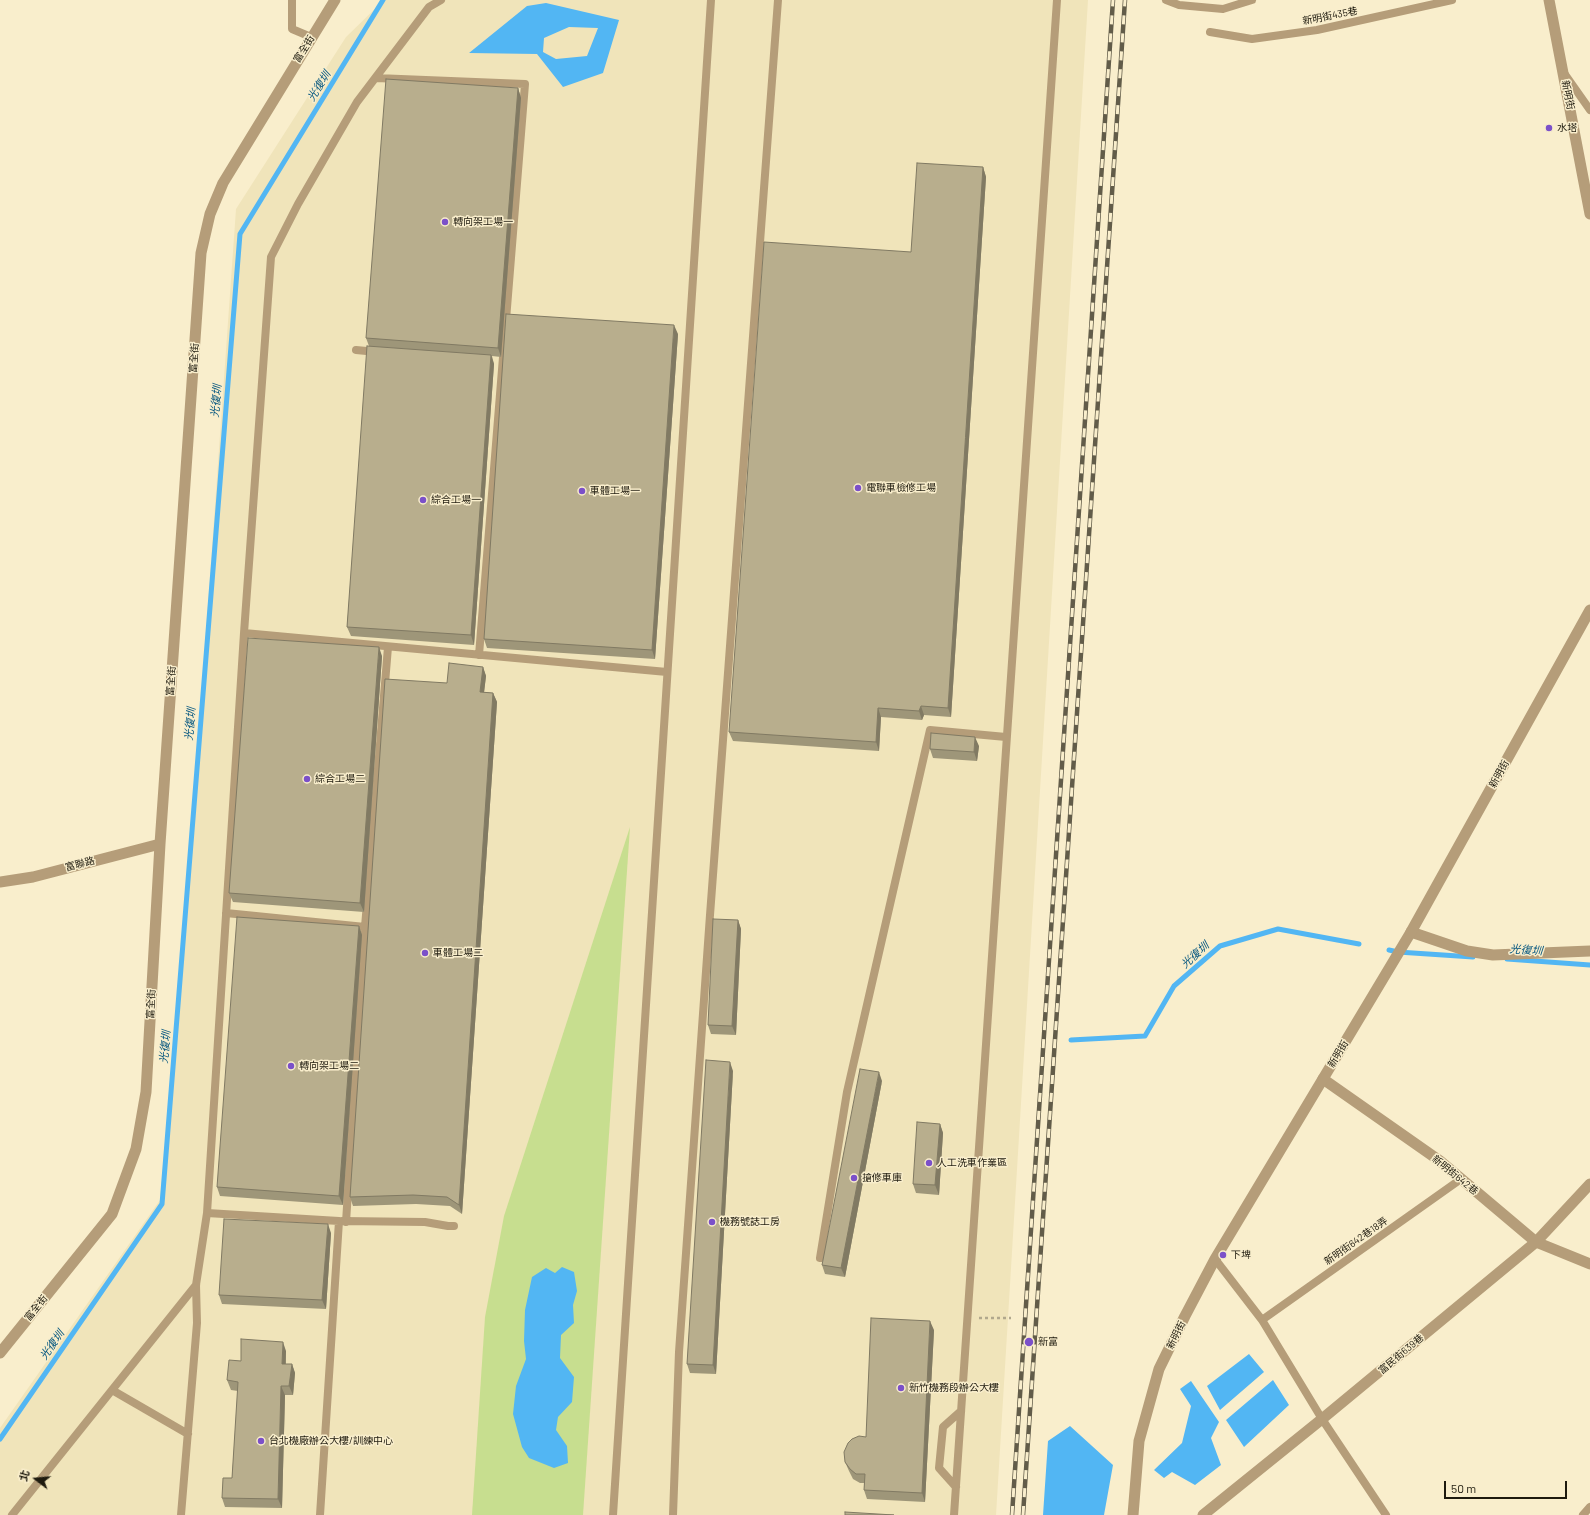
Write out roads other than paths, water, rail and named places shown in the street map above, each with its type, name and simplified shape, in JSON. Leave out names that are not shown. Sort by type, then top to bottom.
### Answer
[{"type":"street","name":"富全街","points":[[0,1353],[112,1214],[136,1149],[146,1092],[160,844],[201,253],[210,214],[223,183],[335,0]]},
{"type":"street","name":"新明街","points":[[1549,0],[1590,214]]},
{"type":"street","name":"新明街","points":[[1133,1515],[1139,1441],[1159,1369],[1215,1259],[1411,932],[1590,610]]},
{"type":"street","name":"富聯路","points":[[0,882],[33,877],[160,844]]},
{"type":"street","points":[[1411,932],[1467,951],[1493,955],[1590,951]]},
{"type":"street","name":"新明街642巷","points":[[1323,1079],[1440,1162],[1536,1242],[1590,1264]]},
{"type":"street","name":"富民街639巷","points":[[1203,1515],[1322,1419],[1536,1242],[1590,1184]]},
{"type":"lane","points":[[292,0],[292,29],[311,37]]},
{"type":"lane","points":[[181,1515],[197,1323],[196,1286],[207,1213],[244,634],[271,257],[298,204],[353,109],[429,7],[441,0]]},
{"type":"lane","points":[[613,1515],[711,0]]},
{"type":"lane","points":[[673,1515],[681,1320],[778,0]]},
{"type":"lane","points":[[954,1515],[1057,0]]},
{"type":"lane","points":[[1166,0],[1179,5],[1223,9],[1252,0]]},
{"type":"lane","name":"新明街435巷","points":[[1210,32],[1252,39],[1317,30],[1452,0]]},
{"type":"lane","points":[[1564,73],[1590,110]]},
{"type":"lane","points":[[376,78],[525,84],[499,360],[479,655]]},
{"type":"lane","points":[[356,350],[387,352]]},
{"type":"lane","points":[[244,634],[667,672]]},
{"type":"lane","points":[[320,1515],[388,647]]},
{"type":"lane","points":[[820,1258],[847,1092],[930,730],[1006,737]]},
{"type":"lane","points":[[226,913],[366,927]]},
{"type":"lane","name":"新明街642巷18弄","points":[[1262,1320],[1461,1179]]},
{"type":"lane","points":[[207,1213],[342,1221],[425,1222],[454,1226]]},
{"type":"lane","points":[[1215,1259],[1262,1320],[1322,1419],[1386,1515]]},
{"type":"lane","points":[[12,1515],[196,1286]]},
{"type":"lane","points":[[112,1390],[188,1434]]},
{"type":"lane","points":[[956,1487],[939,1468],[943,1427],[961,1411]]},
{"type":"lane","points":[[1583,1515],[1590,1507]]},
{"type":"water","points":[[546,3],[619,20],[603,73],[563,87],[537,54],[469,53],[527,6]],"holes":[[[569,27],[598,28],[587,56],[556,59],[543,52],[544,38]]]},
{"type":"water","points":[[562,1267],[574,1272],[577,1291],[573,1305],[574,1323],[561,1335],[560,1358],[574,1377],[572,1402],[558,1417],[556,1430],[567,1446],[568,1463],[554,1468],[529,1458],[522,1447],[513,1414],[516,1386],[526,1359],[524,1341],[525,1310],[532,1277],[546,1268],[555,1273]]},
{"type":"water","points":[[1249,1354],[1264,1372],[1220,1410],[1207,1386]]},
{"type":"water","points":[[1273,1380],[1289,1405],[1244,1447],[1226,1420]]},
{"type":"water","points":[[1191,1381],[1219,1422],[1211,1438],[1221,1465],[1195,1485],[1172,1472],[1164,1478],[1154,1470],[1182,1443],[1191,1406],[1180,1389]]},
{"type":"water","points":[[1070,1426],[1113,1465],[1104,1515],[1043,1515],[1048,1441]]},
{"type":"waterway","name":"光復圳","points":[[0,1439],[162,1204],[240,234],[383,0]]},
{"type":"waterway","name":"光復圳","points":[[1071,1040],[1145,1036],[1174,986],[1220,946],[1278,929],[1359,944]]},
{"type":"waterway","name":"光復圳","points":[[1389,950],[1398,952],[1473,957]]},
{"type":"waterway","name":"光復圳","points":[[1507,959],[1590,965]]},
{"type":"railway","points":[[1012,1515],[1113,0]]},
{"type":"railway","points":[[1023,1515],[1125,0]]},
{"type":"place","name":"水塔","points":[[1549,128]]},
{"type":"place","name":"轉向架工場一","points":[[445,222]]},
{"type":"place","name":"電聯車檢修工場","points":[[858,488]]},
{"type":"place","name":"車體工場一","points":[[582,491]]},
{"type":"place","name":"綜合工場一","points":[[423,500]]},
{"type":"place","name":"綜合工場二","points":[[307,779]]},
{"type":"place","name":"車體工場二","points":[[425,953]]},
{"type":"place","name":"轉向架工場二","points":[[291,1066]]},
{"type":"place","name":"人工洗車作業區","points":[[929,1163]]},
{"type":"place","name":"搶修車庫","points":[[854,1178]]},
{"type":"place","name":"機務號誌工房","points":[[712,1222]]},
{"type":"place","name":"下埤","points":[[1223,1255]]},
{"type":"place","name":"新富","points":[[1029,1342]]},
{"type":"place","name":"新竹機務段辦公大樓","points":[[901,1388]]},
{"type":"place","name":"台北機廠辦公大樓/訓練中心","points":[[261,1441]]}]
